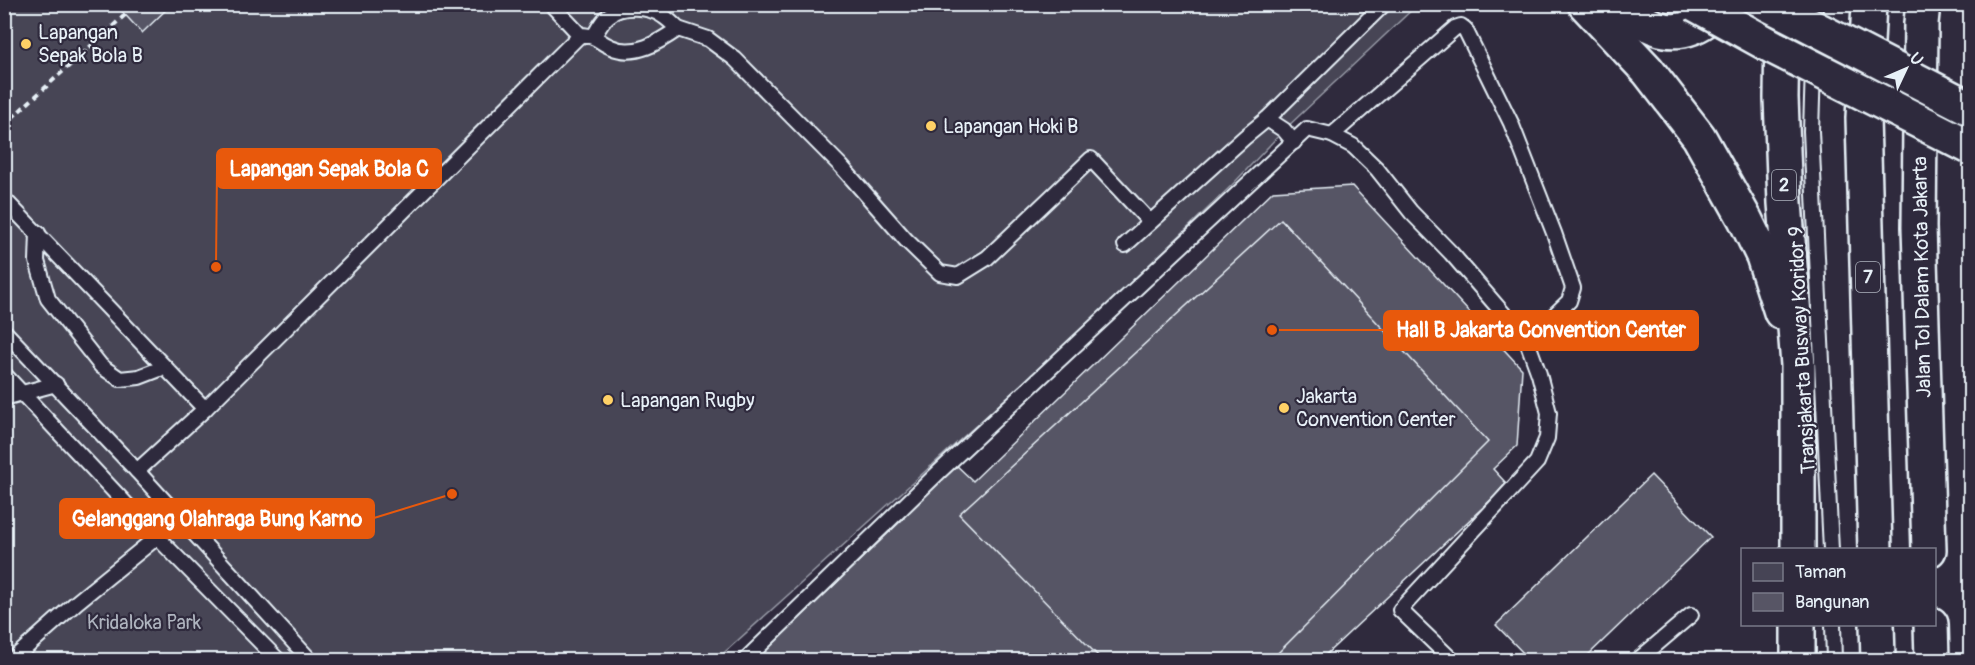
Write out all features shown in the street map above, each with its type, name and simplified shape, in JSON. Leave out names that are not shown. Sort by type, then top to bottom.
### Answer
[{"type":"main road","points":[[1585,4],[1648,71],[1699,137],[1763,256],[1798,365]]},
{"type":"main road","points":[[1616,4],[1656,28],[1669,31],[1695,27],[1707,20],[1719,4]]},
{"type":"main road","points":[[1695,4],[1773,47],[1971,147]]},
{"type":"main road","points":[[1768,4],[1971,108]]},
{"type":"main road","name":"2","points":[[1785,4],[1782,28],[1781,98],[1785,203],[1798,365],[1798,548]]},
{"type":"main road","name":"7","points":[[1869,4],[1863,118],[1875,548]]},
{"type":"main road","name":"Jalan Tol Dalam Kota Jakarta","points":[[1923,4],[1919,227],[1929,548]]},
{"type":"main road","points":[[1797,660],[1798,626]]},
{"type":"main road","points":[[1877,626],[1878,660]]},
{"type":"main road","points":[[1931,626],[1932,660]]},
{"type":"lane","points":[[551,4],[587,36],[610,47],[626,51],[654,45],[678,29]]},
{"type":"lane","points":[[1125,245],[1267,120],[1384,4]]},
{"type":"lane","name":"Transjakarta Busway Koridor 9","points":[[1815,4],[1811,131],[1831,548]]},
{"type":"lane","points":[[137,471],[205,409],[610,14],[622,9],[653,10],[664,16],[678,29],[708,39],[735,59],[841,166],[906,240],[940,273],[958,276],[987,258],[1091,159],[1150,222]]},
{"type":"lane","points":[[1332,135],[1455,28],[1461,26],[1465,28],[1511,123],[1573,288],[1569,301],[1527,341]]},
{"type":"lane","points":[[1267,120],[1284,130],[1294,142]]},
{"type":"lane","points":[[745,660],[940,471],[1307,129],[1332,135],[1353,146],[1377,169],[1411,212],[1451,253],[1527,341],[1539,374],[1549,413],[1547,438],[1537,462],[1400,610],[1452,660]]},
{"type":"lane","points":[[4,199],[205,409]]},
{"type":"lane","points":[[38,233],[37,261],[48,299],[101,366],[120,379],[139,376],[165,367]]},
{"type":"lane","points":[[4,331],[137,471],[310,660]]},
{"type":"lane","points":[[4,374],[157,537],[278,660]]},
{"type":"lane","points":[[4,398],[56,384]]},
{"type":"lane","points":[[12,660],[77,602],[157,537]]},
{"type":"lane","points":[[1638,660],[1691,615]]},
{"type":"lane","points":[[1833,626],[1834,660]]},
{"type":"path","points":[[4,125],[125,15]]},
{"type":"green space","name":"Kridaloka Park","points":[[4,5],[1417,5],[1284,130],[1232,185],[1084,328],[716,660],[5,660]]},
{"type":"building","points":[[121,4],[172,4],[142,33],[118,7]]},
{"type":"building","name":"Jakarta Convention Center","points":[[1352,186],[1522,369],[1517,446],[1493,469],[1506,483],[1494,497],[1320,660],[756,660],[904,518],[900,513],[953,462],[973,481],[1273,191]]},
{"type":"building","name":"Jakarta Convention Center","points":[[1281,219],[1488,442],[1271,660],[1102,660],[959,514]]},
{"type":"building","points":[[1651,475],[1711,537],[1583,660],[1530,660],[1496,625]]},
{"type":"place","name":"Lapangan Sepak Bola B","points":[[26,44]]},
{"type":"place","name":"Lapangan Hoki B","points":[[931,126]]},
{"type":"place","name":"Lapangan Sepak Bola C","points":[[216,267]]},
{"type":"place","name":"Hall B Jakarta Convention Center","points":[[1272,330]]},
{"type":"place","name":"Lapangan Rugby","points":[[608,400]]},
{"type":"place","name":"Jakarta Convention Center","points":[[1284,408]]},
{"type":"place","name":"Gelanggang Olahraga Bung Karno","points":[[452,494]]}]
